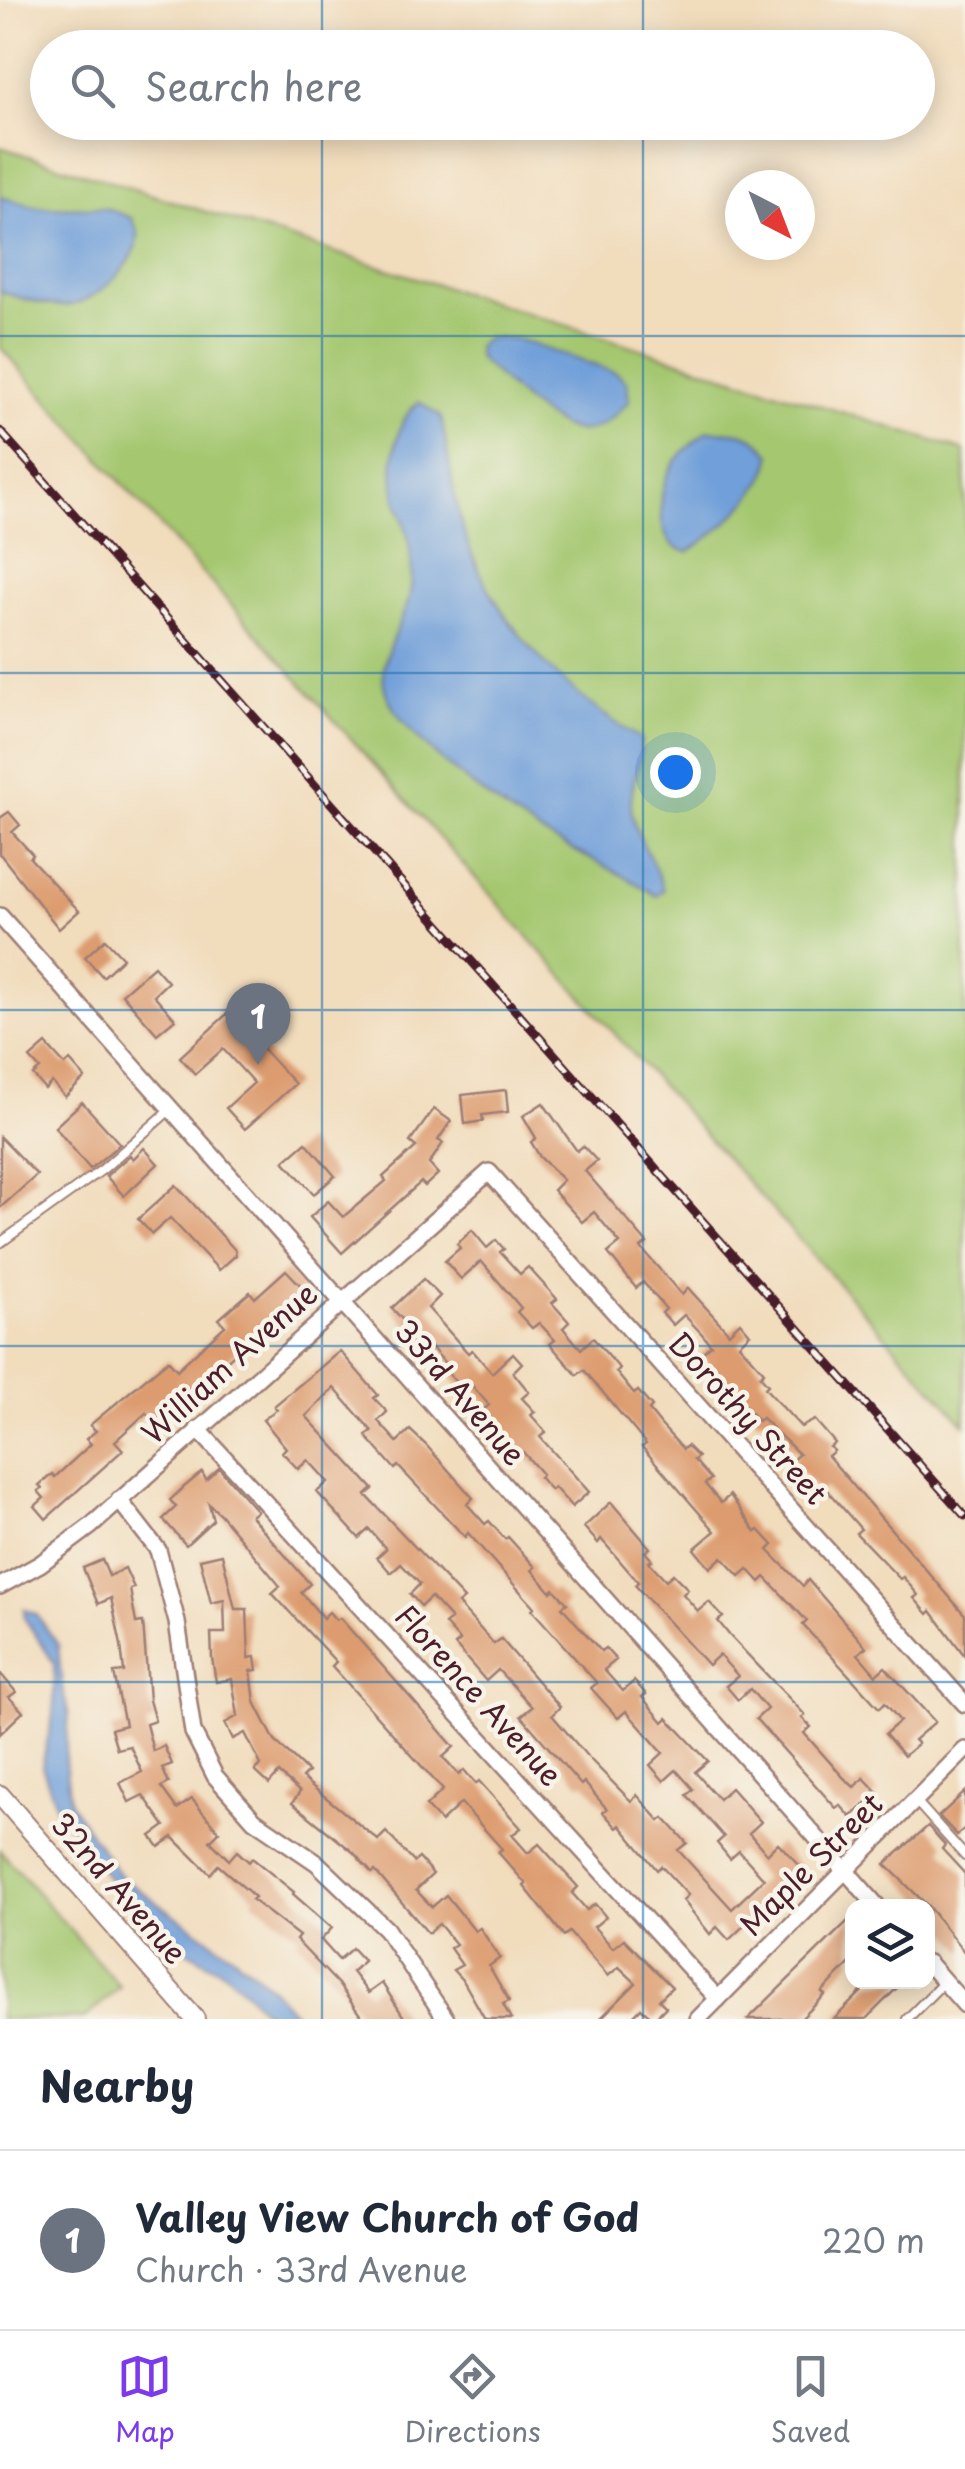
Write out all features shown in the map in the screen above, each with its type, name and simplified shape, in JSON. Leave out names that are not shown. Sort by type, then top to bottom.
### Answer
[{"type":"street","name":"33rd Avenue","points":[[0,916],[870,1899]]},
{"type":"street","name":"William Avenue","points":[[0,1586],[40,1564],[91,1526],[489,1172]]},
{"type":"street","name":"Dorothy Street","points":[[489,1172],[965,1704]]},
{"type":"street","name":"Florence Avenue","points":[[198,1430],[718,1999]]},
{"type":"street","points":[[120,1500],[158,1550],[177,1622],[193,1732],[215,1776],[254,1820],[318,1862],[386,1930],[446,2019]]},
{"type":"street","name":"Maple Street","points":[[698,2019],[965,1750]]},
{"type":"street","name":"32nd Avenue","points":[[0,1795],[195,2019]]},
{"type":"street","points":[[935,1971],[965,2005]]},
{"type":"lane","points":[[0,1243],[102,1169],[172,1108]]},
{"type":"lane","points":[[914,1800],[965,1856]]},
{"type":"lane","points":[[906,2019],[944,1982]]},
{"type":"green space","points":[[0,147],[965,451],[965,1425],[0,347]]},
{"type":"green space","points":[[0,1850],[120,1987],[84,2019],[0,2019]]},
{"type":"water","points":[[0,197],[38,207],[105,208],[132,218],[138,233],[137,245],[112,281],[74,304],[47,304],[7,294],[0,291]]},
{"type":"water","points":[[487,338],[517,339],[617,373],[627,382],[629,401],[598,427],[585,431],[559,425],[478,358],[477,346]]},
{"type":"water","points":[[419,402],[441,417],[466,538],[495,599],[536,654],[560,678],[641,739],[632,813],[660,880],[663,891],[656,896],[545,835],[492,800],[423,743],[391,703],[383,674],[409,598],[412,576],[408,537],[395,489],[395,447],[403,422]]},
{"type":"water","points":[[708,431],[751,437],[771,455],[768,469],[751,497],[726,523],[688,552],[674,546],[665,532],[662,495],[674,464]]},
{"type":"water","points":[[24,1609],[37,1615],[58,1645],[69,1715],[65,1760],[70,1802],[91,1835],[121,1877],[236,1958],[270,1986],[299,2019],[272,2019],[229,1975],[178,1946],[118,1892],[57,1808],[42,1766],[54,1710],[54,1663],[25,1619]]},
{"type":"building","points":[[9,812],[20,825],[12,832],[33,855],[30,858],[79,911],[59,929],[0,854],[0,818]]},
{"type":"building","points":[[105,939],[123,958],[103,977],[85,957]]},
{"type":"building","points":[[154,966],[168,982],[154,995],[175,1019],[157,1034],[122,994]]},
{"type":"building","points":[[229,1012],[295,1084],[245,1129],[226,1108],[254,1083],[223,1049],[195,1074],[180,1057]]},
{"type":"building","points":[[46,1044],[65,1065],[70,1061],[85,1078],[65,1097],[52,1082],[45,1089],[33,1075],[40,1069],[30,1058]]},
{"type":"building","points":[[506,1090],[508,1112],[482,1115],[483,1121],[465,1124],[462,1095]]},
{"type":"building","points":[[82,1102],[120,1144],[90,1169],[55,1127]]},
{"type":"building","points":[[543,1103],[577,1151],[583,1146],[597,1161],[585,1171],[647,1243],[641,1248],[682,1295],[688,1288],[729,1333],[740,1322],[750,1334],[739,1344],[764,1372],[760,1376],[768,1385],[765,1388],[801,1427],[815,1420],[835,1443],[828,1456],[965,1615],[965,1656],[931,1611],[928,1614],[914,1598],[918,1595],[903,1577],[900,1579],[856,1533],[861,1529],[825,1488],[820,1492],[791,1461],[799,1454],[762,1418],[758,1421],[700,1355],[711,1345],[702,1334],[684,1315],[673,1325],[662,1313],[666,1309],[643,1282],[636,1288],[608,1253],[620,1243],[594,1212],[582,1222],[553,1190],[563,1180],[540,1157],[531,1142],[536,1138],[523,1116]]},
{"type":"building","points":[[434,1109],[451,1121],[429,1164],[438,1174],[425,1186],[421,1182],[342,1253],[310,1217],[328,1201],[343,1217],[386,1181],[383,1177],[416,1147],[410,1142]]},
{"type":"building","points":[[0,1137],[37,1175],[0,1208]]},
{"type":"building","points":[[306,1142],[335,1176],[314,1194],[284,1161]]},
{"type":"building","points":[[144,1148],[158,1164],[124,1196],[106,1176]]},
{"type":"building","points":[[176,1185],[235,1250],[236,1255],[219,1270],[170,1218],[152,1234],[138,1219]]},
{"type":"building","points":[[472,1230],[487,1248],[496,1240],[504,1249],[500,1252],[520,1274],[528,1267],[557,1299],[552,1303],[569,1322],[563,1328],[581,1349],[593,1338],[620,1369],[616,1372],[634,1394],[638,1391],[652,1407],[649,1410],[661,1425],[683,1449],[687,1446],[698,1457],[694,1460],[711,1479],[705,1484],[721,1503],[730,1495],[756,1532],[759,1530],[773,1545],[768,1550],[803,1586],[808,1580],[866,1647],[858,1654],[876,1675],[885,1667],[935,1722],[914,1740],[918,1744],[904,1756],[885,1734],[900,1721],[885,1703],[879,1708],[765,1577],[760,1582],[748,1569],[740,1576],[722,1557],[710,1568],[694,1549],[715,1531],[642,1447],[646,1444],[584,1370],[577,1375],[550,1344],[555,1340],[539,1323],[532,1328],[517,1312],[521,1308],[481,1261],[461,1279],[445,1261]]},
{"type":"building","points":[[286,1270],[303,1288],[292,1302],[154,1422],[146,1413],[115,1441],[123,1450],[46,1519],[35,1506],[44,1498],[38,1491],[42,1488],[39,1485],[52,1474],[55,1477],[91,1444],[86,1439],[96,1431],[90,1425],[168,1360],[177,1370],[225,1326],[219,1319],[250,1292],[255,1298]]},
{"type":"building","points":[[423,1279],[440,1296],[428,1308],[468,1353],[472,1350],[492,1373],[513,1353],[522,1363],[513,1372],[529,1392],[522,1398],[535,1412],[531,1415],[546,1432],[540,1437],[589,1492],[572,1507],[554,1487],[551,1490],[523,1452],[520,1455],[482,1411],[489,1405],[468,1381],[461,1388],[432,1348],[427,1352],[392,1308]]},
{"type":"building","points":[[340,1351],[378,1395],[374,1398],[387,1412],[378,1421],[397,1442],[410,1430],[426,1445],[473,1498],[467,1504],[485,1524],[489,1521],[505,1539],[508,1537],[551,1592],[554,1589],[567,1603],[562,1607],[601,1651],[605,1648],[616,1660],[604,1670],[623,1691],[634,1681],[663,1722],[667,1718],[708,1761],[695,1772],[719,1799],[731,1788],[761,1822],[749,1833],[767,1854],[778,1843],[803,1869],[729,1940],[717,1927],[710,1934],[683,1900],[688,1895],[661,1866],[657,1870],[620,1825],[617,1828],[584,1782],[581,1785],[521,1716],[532,1707],[498,1670],[486,1681],[455,1645],[460,1641],[445,1624],[451,1619],[431,1597],[421,1606],[410,1594],[420,1584],[401,1564],[391,1573],[377,1557],[386,1549],[369,1529],[359,1538],[317,1492],[328,1482],[308,1460],[298,1469],[282,1452],[286,1448],[263,1420],[277,1409],[274,1406]],"holes":[[[334,1388],[372,1431],[366,1436],[395,1469],[398,1466],[465,1537],[468,1533],[534,1607],[532,1610],[597,1683],[591,1688],[618,1718],[626,1711],[663,1753],[650,1765],[664,1781],[676,1770],[693,1789],[687,1795],[724,1837],[717,1843],[730,1859],[739,1851],[764,1879],[732,1909],[678,1850],[687,1843],[664,1818],[660,1821],[637,1795],[631,1801],[586,1755],[552,1715],[560,1707],[501,1639],[494,1644],[458,1604],[464,1599],[366,1495],[373,1489],[306,1416]]]},
{"type":"building","points":[[219,1468],[257,1511],[251,1516],[310,1584],[301,1592],[323,1618],[329,1612],[336,1620],[340,1618],[454,1747],[443,1757],[459,1775],[464,1770],[476,1784],[479,1781],[521,1828],[512,1835],[528,1853],[539,1844],[578,1887],[572,1893],[587,1910],[595,1904],[606,1917],[594,1927],[613,1948],[624,1939],[672,1987],[659,2000],[666,2007],[654,2019],[641,2008],[630,2019],[600,2019],[636,1983],[619,1967],[608,1976],[569,1932],[564,1936],[498,1852],[502,1849],[461,1803],[441,1822],[426,1806],[443,1790],[332,1666],[336,1662],[272,1593],[280,1586],[220,1514],[209,1504],[213,1520],[186,1545],[163,1519],[176,1507],[170,1500],[183,1488],[202,1472],[206,1480]]},
{"type":"building","points":[[611,1502],[650,1548],[645,1552],[652,1560],[649,1562],[666,1580],[673,1574],[688,1589],[683,1594],[698,1611],[709,1602],[723,1617],[718,1621],[730,1636],[805,1715],[802,1718],[811,1727],[804,1733],[844,1778],[854,1787],[864,1778],[878,1793],[851,1817],[840,1805],[836,1808],[756,1719],[767,1709],[750,1689],[738,1700],[726,1686],[738,1676],[719,1655],[708,1665],[635,1585],[638,1582],[601,1539],[598,1543],[584,1527]]},
{"type":"building","points":[[222,1554],[235,1609],[247,1609],[249,1658],[255,1657],[257,1670],[251,1671],[255,1702],[275,1741],[308,1772],[302,1778],[378,1840],[386,1832],[414,1862],[419,1858],[433,1874],[416,1890],[432,1907],[446,1895],[475,1931],[480,1928],[500,1958],[489,1966],[509,2001],[503,2004],[511,2019],[485,2019],[453,1970],[462,1965],[450,1948],[456,1944],[439,1924],[428,1933],[375,1871],[372,1873],[353,1852],[292,1803],[300,1792],[279,1773],[269,1784],[255,1771],[261,1765],[245,1733],[233,1739],[225,1723],[238,1716],[232,1679],[216,1682],[212,1658],[211,1633],[225,1633],[224,1600],[211,1603],[200,1559]]},
{"type":"building","points":[[102,1560],[109,1576],[125,1568],[134,1588],[130,1589],[136,1623],[143,1622],[149,1700],[155,1721],[146,1724],[153,1751],[164,1746],[172,1764],[162,1768],[169,1783],[161,1787],[177,1809],[192,1799],[219,1832],[210,1841],[229,1860],[237,1851],[249,1862],[252,1858],[332,1928],[321,1940],[339,1960],[352,1948],[364,1961],[352,1972],[368,1993],[382,1983],[405,2019],[363,2019],[338,1984],[296,1940],[299,1936],[252,1900],[255,1897],[218,1865],[210,1874],[173,1837],[159,1847],[151,1836],[165,1826],[143,1795],[129,1802],[120,1783],[142,1772],[130,1746],[117,1749],[111,1729],[125,1725],[114,1673],[124,1672],[121,1645],[111,1598],[98,1604],[83,1568]]},
{"type":"building","points":[[0,1673],[16,1692],[9,1697],[23,1712],[0,1734]]},
{"type":"building","points":[[965,1792],[965,1828],[957,1835],[939,1816]]},
{"type":"building","points":[[928,1826],[965,1874],[965,1953],[935,1915],[935,1899],[921,1899],[885,1864]]},
{"type":"building","points":[[845,1924],[845,1968],[801,2019],[748,2019]]},
{"type":"building","points":[[864,1989],[896,1989],[866,2019],[834,2019]]},
{"type":"railway","points":[[0,431],[965,1516]]},
{"type":"place","name":"Valley View Church of God","points":[[258,1065]]}]
